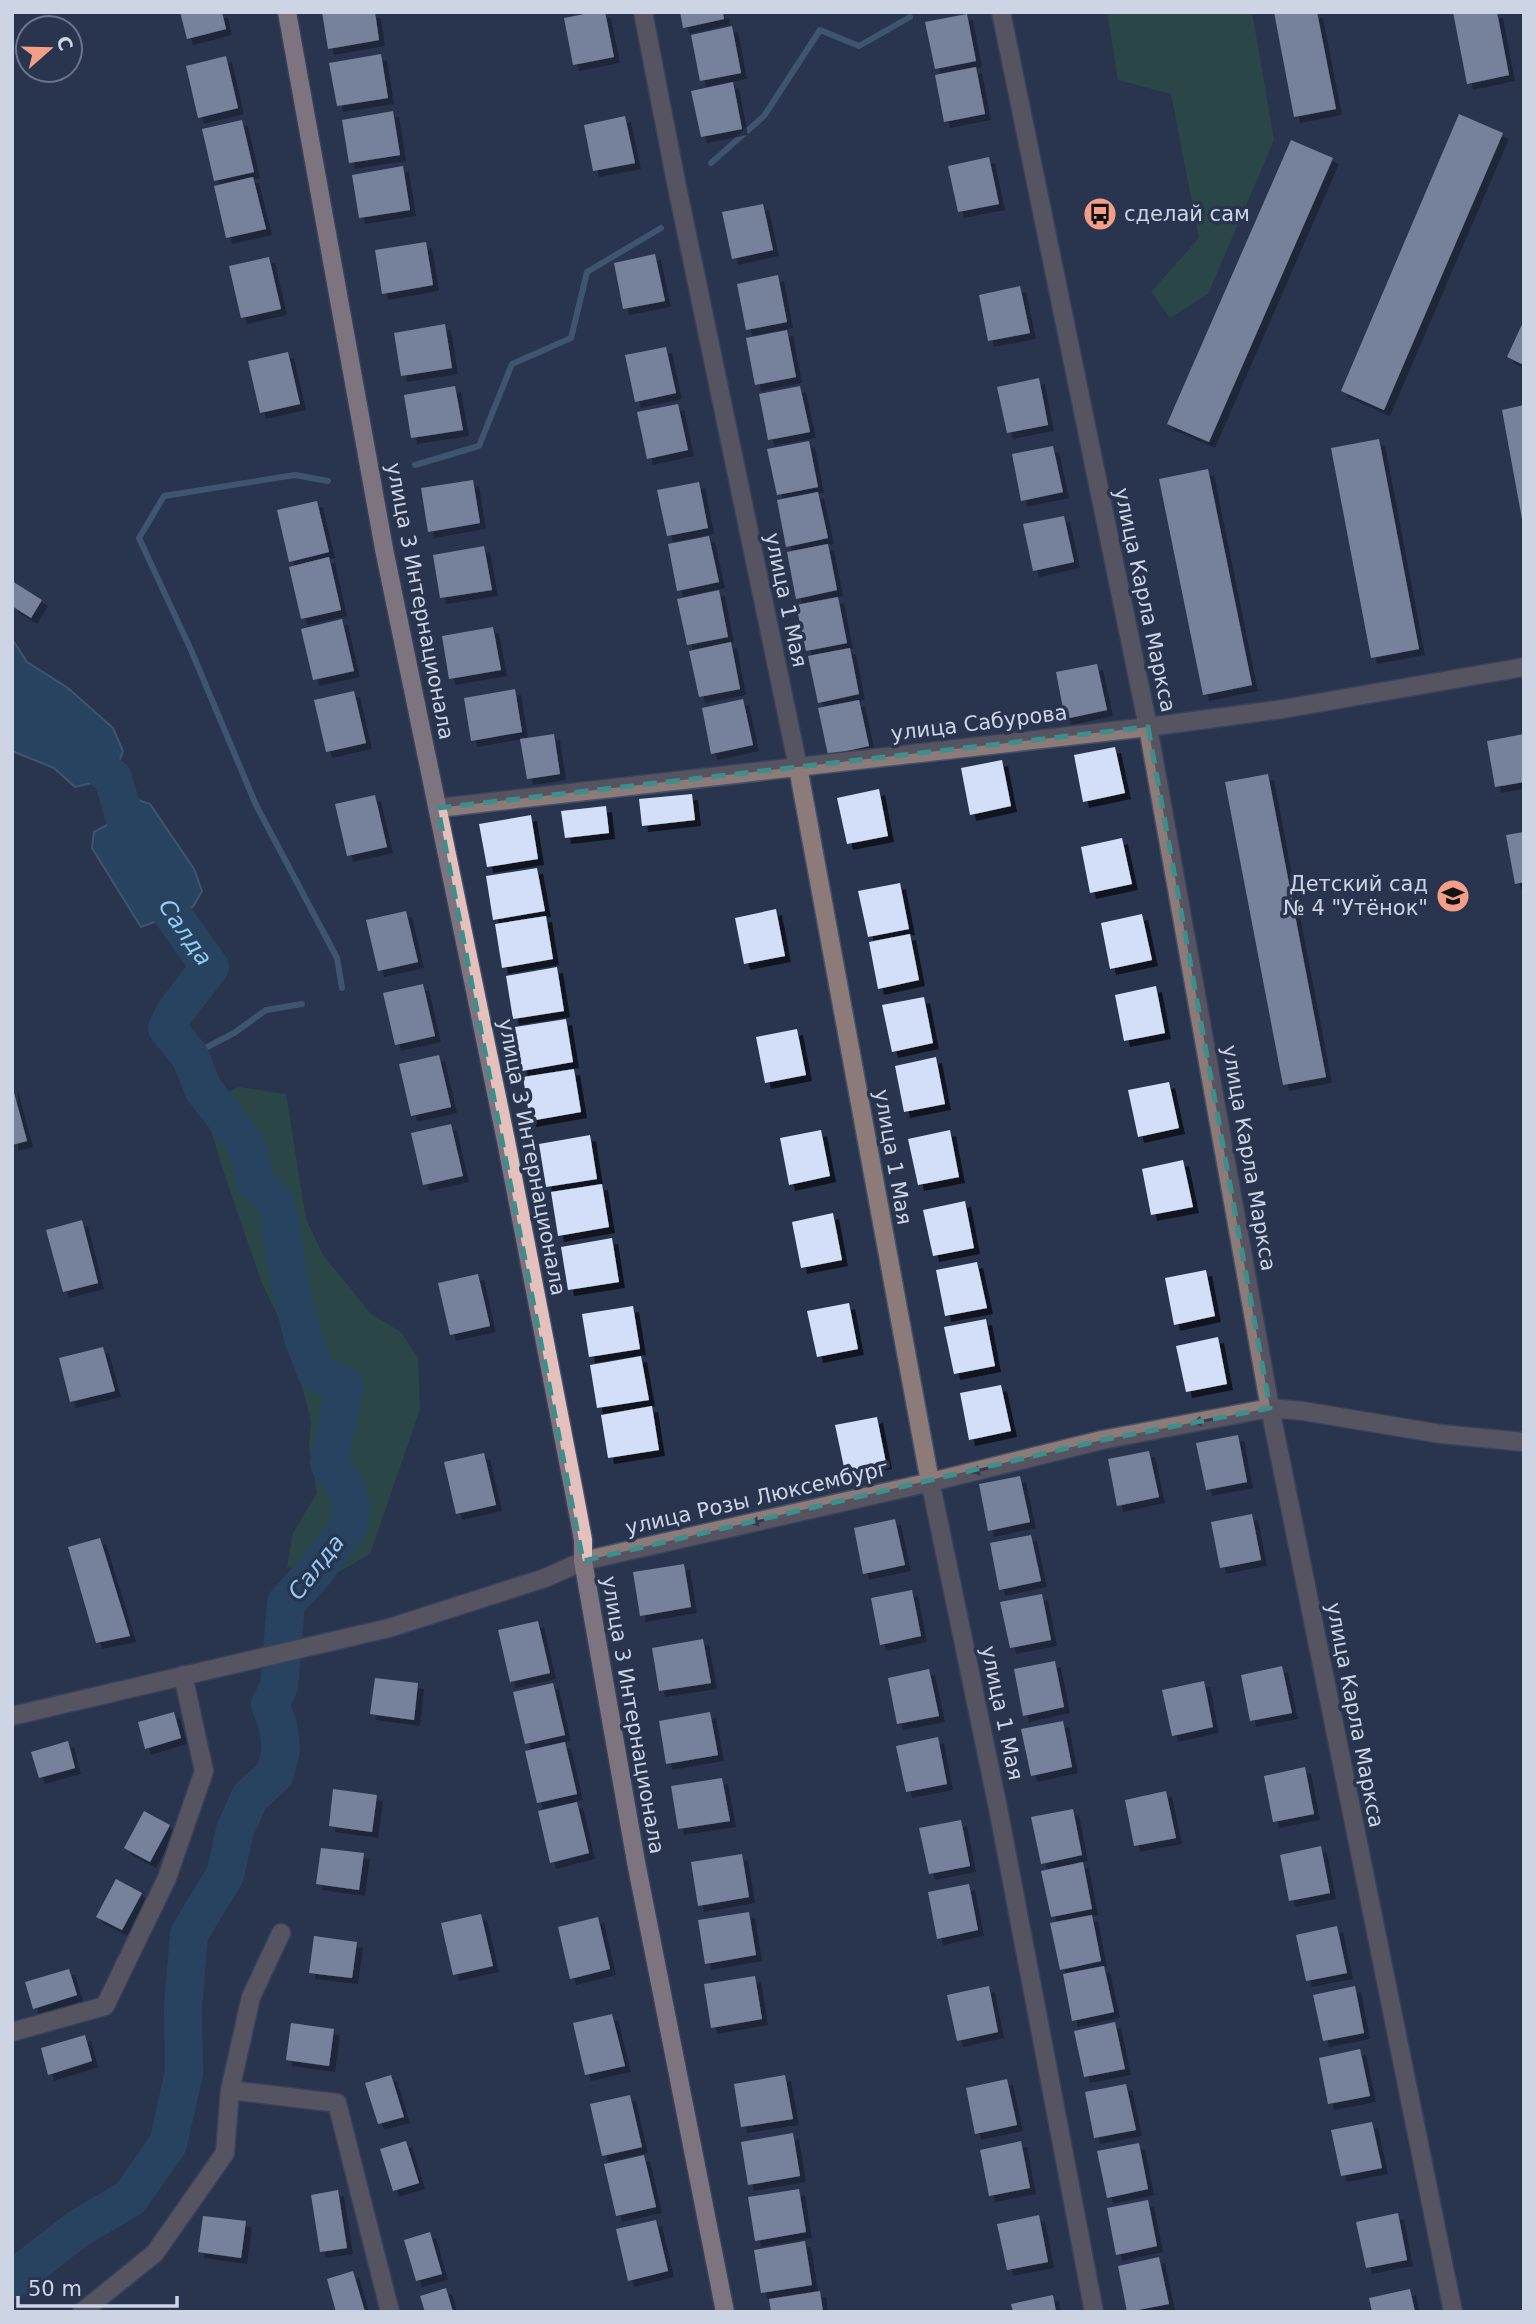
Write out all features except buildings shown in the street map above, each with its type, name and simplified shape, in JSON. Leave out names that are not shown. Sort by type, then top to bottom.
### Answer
[{"type":"main road","name":"улица 3 Интернационала","points":[[287,12],[384,549],[572,1479],[583,1540],[583,1560],[636,1862],[726,2312]]},
{"type":"street","name":"улица 1 Мая","points":[[643,12],[798,767],[931,1482],[998,1808],[1094,2312]]},
{"type":"street","name":"улица Карла Маркса","points":[[1002,12],[1148,727],[1270,1408],[1453,2312]]},
{"type":"street","name":"улица Сабурова","points":[[438,808],[1148,727],[1283,709],[1524,667]]},
{"type":"street","name":"улица Розы Люксембург","points":[[12,1716],[389,1628],[545,1578],[583,1560],[931,1482],[1102,1440],[1270,1408],[1441,1434],[1524,1442]]},
{"type":"street","points":[[12,2032],[105,2006],[162,1889],[204,1771],[183,1675]]},
{"type":"street","points":[[84,2311],[155,2253],[225,2153],[230,2090],[251,1997],[281,1933]]},
{"type":"street","points":[[230,2090],[337,2103],[390,2312]]},
{"type":"highlighted area","points":[[1148,727],[1270,1408],[1102,1440],[583,1561],[438,808]]},
{"type":"green space","points":[[1107,12],[1252,12],[1274,140],[1208,294],[1170,318],[1151,292],[1199,238],[1171,94],[1118,80]]},
{"type":"green space","points":[[239,1087],[286,1094],[306,1219],[323,1255],[371,1314],[401,1332],[418,1358],[420,1409],[370,1554],[337,1573],[313,1574],[287,1567],[293,1533],[317,1493],[309,1445],[311,1421],[291,1344],[261,1281],[205,1108],[211,1100]]},
{"type":"water","points":[[12,639],[27,662],[68,688],[113,728],[123,751],[113,778],[75,787],[54,768],[12,751]]},
{"type":"water","points":[[138,800],[150,804],[194,869],[202,891],[193,907],[141,927],[92,848],[94,832],[124,816]]},
{"type":"waterway","points":[[711,163],[764,116],[820,30],[859,46],[910,17]]},
{"type":"waterway","points":[[415,465],[479,446],[512,364],[571,338],[587,272],[661,228]]},
{"type":"waterway","points":[[328,481],[295,475],[164,496],[139,538],[191,650],[256,805],[337,958],[342,988]]},
{"type":"waterway","name":"Салда","points":[[12,692],[59,735],[113,778],[124,816],[172,914],[210,967],[175,1012],[167,1028],[190,1056],[203,1089],[248,1147],[254,1181],[277,1203],[288,1275],[303,1338],[316,1372],[345,1386],[329,1463],[346,1488],[351,1507],[349,1526],[313,1574],[286,1603],[279,1686],[270,1705],[278,1725],[281,1750],[275,1774],[250,1797],[235,1830],[225,1875],[189,1934],[183,2007],[184,2073],[168,2144],[130,2198],[79,2228],[12,2280]]},
{"type":"waterway","points":[[190,1056],[234,1033],[266,1010],[302,1004]]},
{"type":"place","name":"сделай сам","points":[[1100,214]]},
{"type":"place","name":"Детский сад № 4 \"Утёнок\"","points":[[1453,896]]}]
